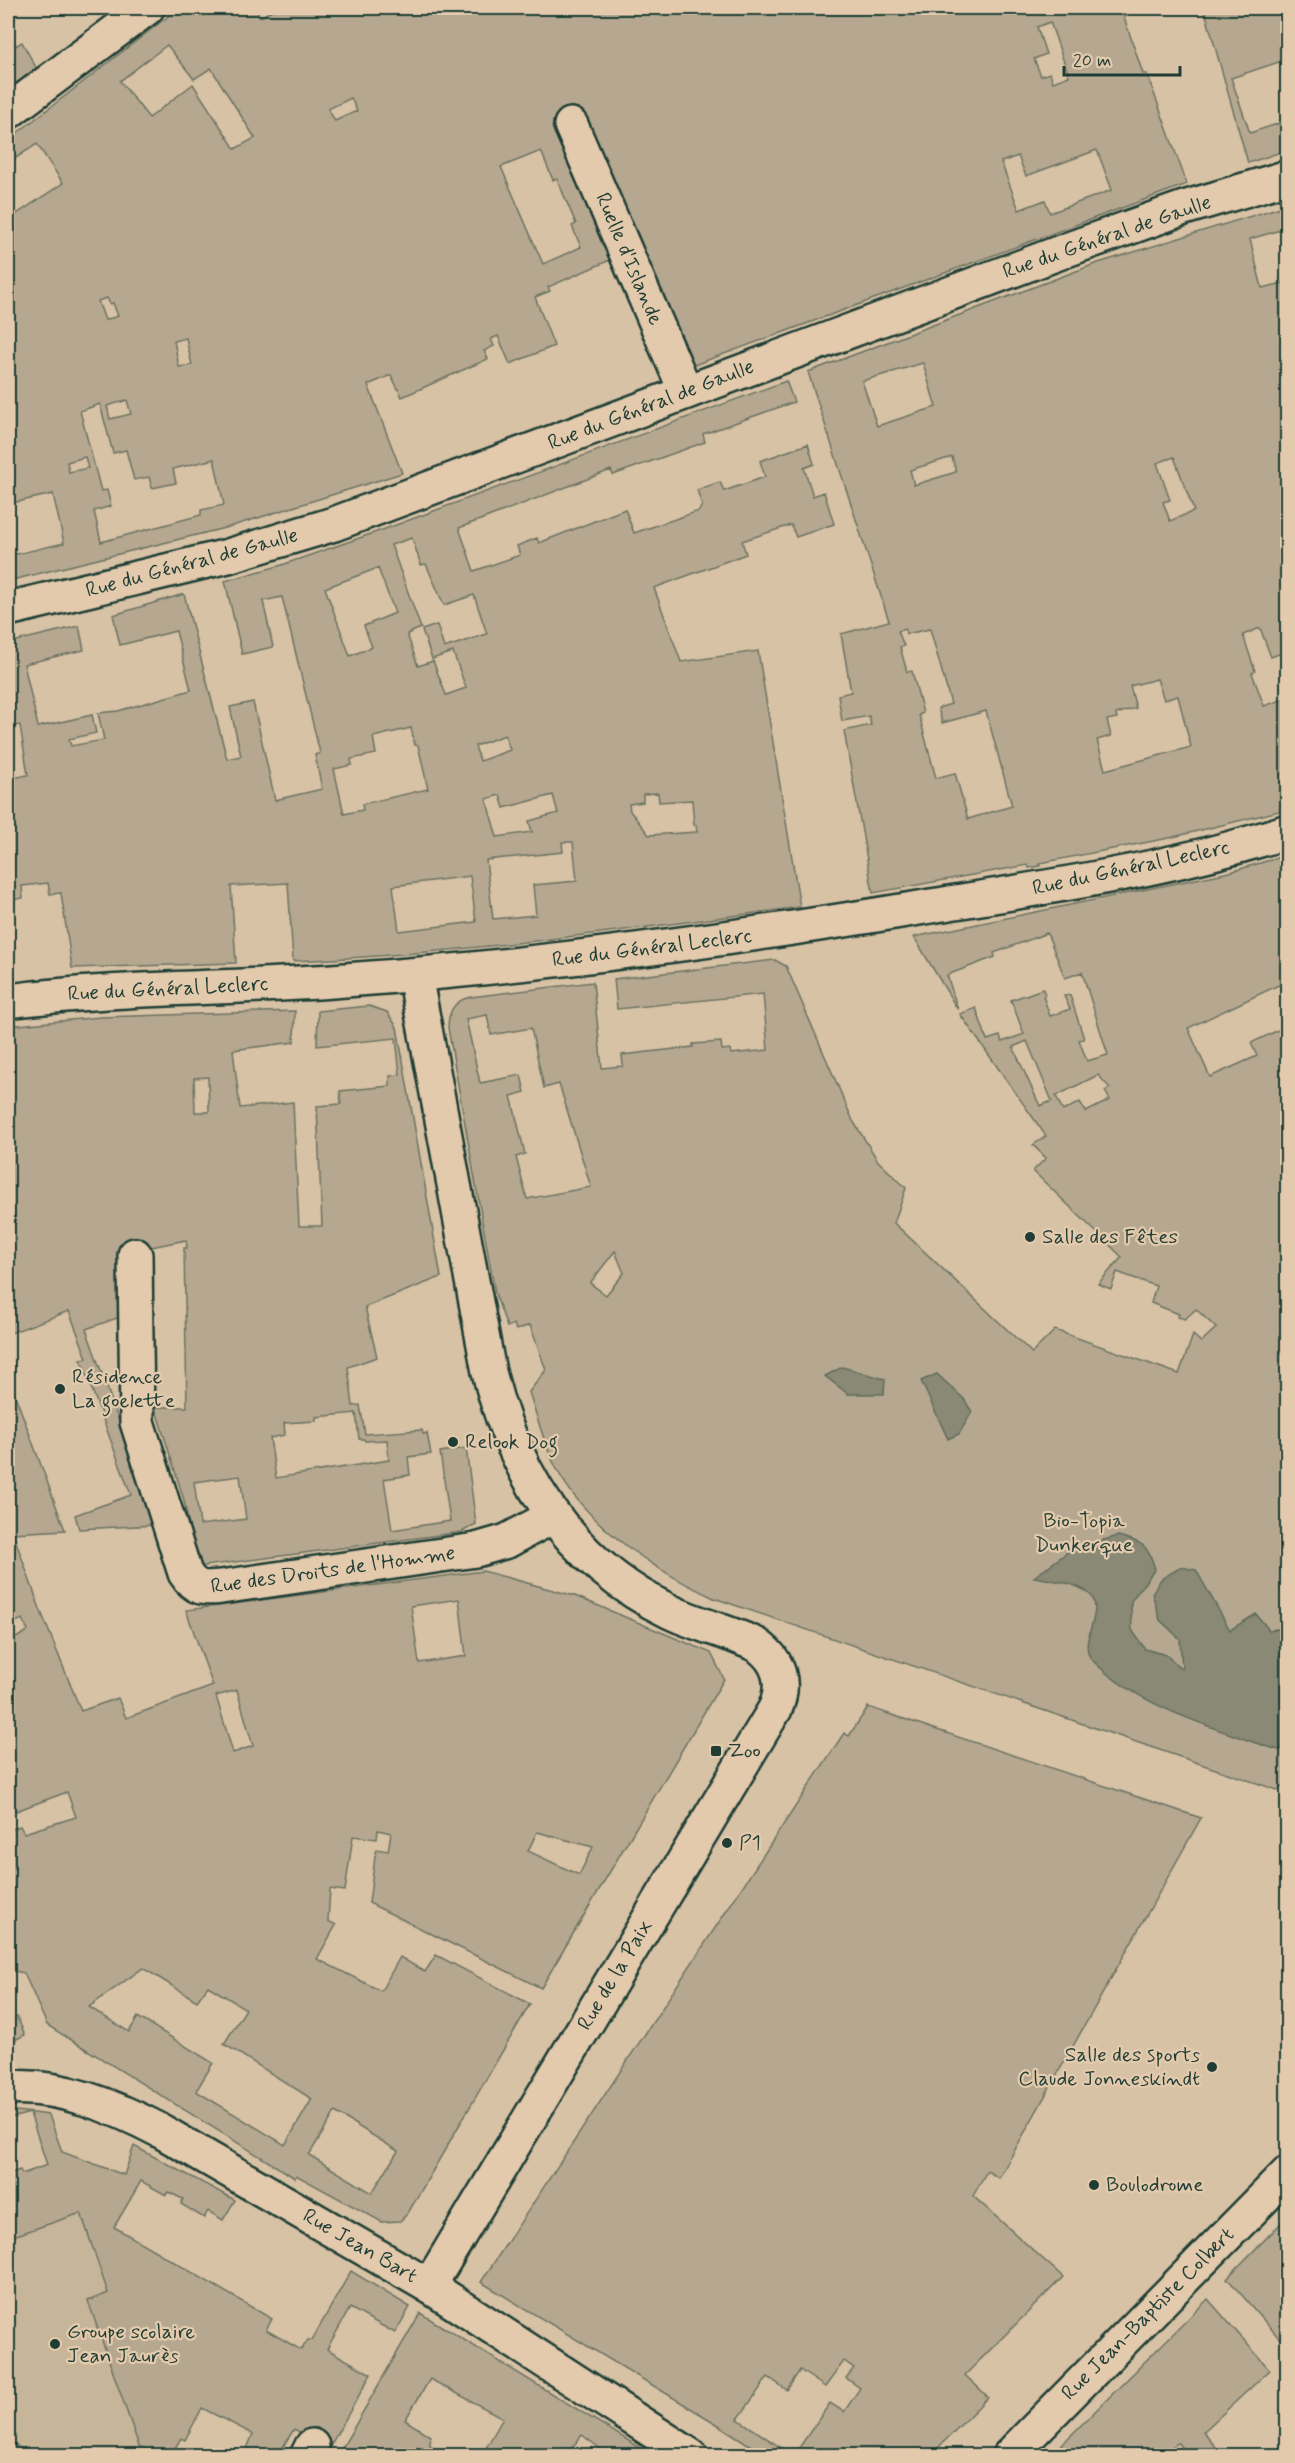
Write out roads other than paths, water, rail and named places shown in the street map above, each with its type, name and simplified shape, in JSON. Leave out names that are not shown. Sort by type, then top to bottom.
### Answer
[{"type":"street","points":[[8,112],[147,8]]},
{"type":"street","name":"Ruelle d'Islande","points":[[571,125],[686,392]]},
{"type":"street","name":"Rue du Général de Gaulle","points":[[8,609],[206,561],[334,524],[1102,237],[1184,208],[1287,177]]},
{"type":"street","name":"Rue du Général Leclerc","points":[[8,1001],[113,991],[341,981],[415,975],[756,935],[1085,880],[1215,852],[1287,831]]},
{"type":"street","points":[[415,975],[483,1347],[495,1397],[525,1472],[553,1516]]},
{"type":"street","name":"Rue des Droits de l'Homme","points":[[135,1255],[137,1422],[183,1569],[197,1587],[212,1588],[476,1550],[507,1541],[553,1516]]},
{"type":"street","name":"Rue de la Paix","points":[[429,2286],[775,1709],[781,1686],[779,1672],[773,1660],[757,1645],[691,1620],[651,1601],[598,1564],[574,1542],[553,1516]]},
{"type":"street","name":"Rue Jean Bart","points":[[8,2088],[49,2089],[133,2117],[233,2172],[429,2286],[691,2456]]},
{"type":"street","name":"Rue Jean-Baptiste Colbert","points":[[1009,2456],[1287,2173]]},
{"type":"place","name":"Salle des Fêtes","points":[[1030,1237]]},
{"type":"place","name":"Résidence La goelette","points":[[60,1389]]},
{"type":"place","name":"Relook Dog","points":[[453,1442]]},
{"type":"place","name":"Zoo","points":[[716,1751]]},
{"type":"place","name":"P1","points":[[727,1843]]},
{"type":"place","name":"Salle des sports Claude Jonneskindt","points":[[1212,2067]]},
{"type":"place","name":"Boulodrome","points":[[1094,2185]]},
{"type":"place","name":"Groupe scolaire Jean Jaurès","points":[[55,2344]]},
{"type":"park label","name":"Bio-Topia Dunkerque","points":[[1084,1533]]}]
